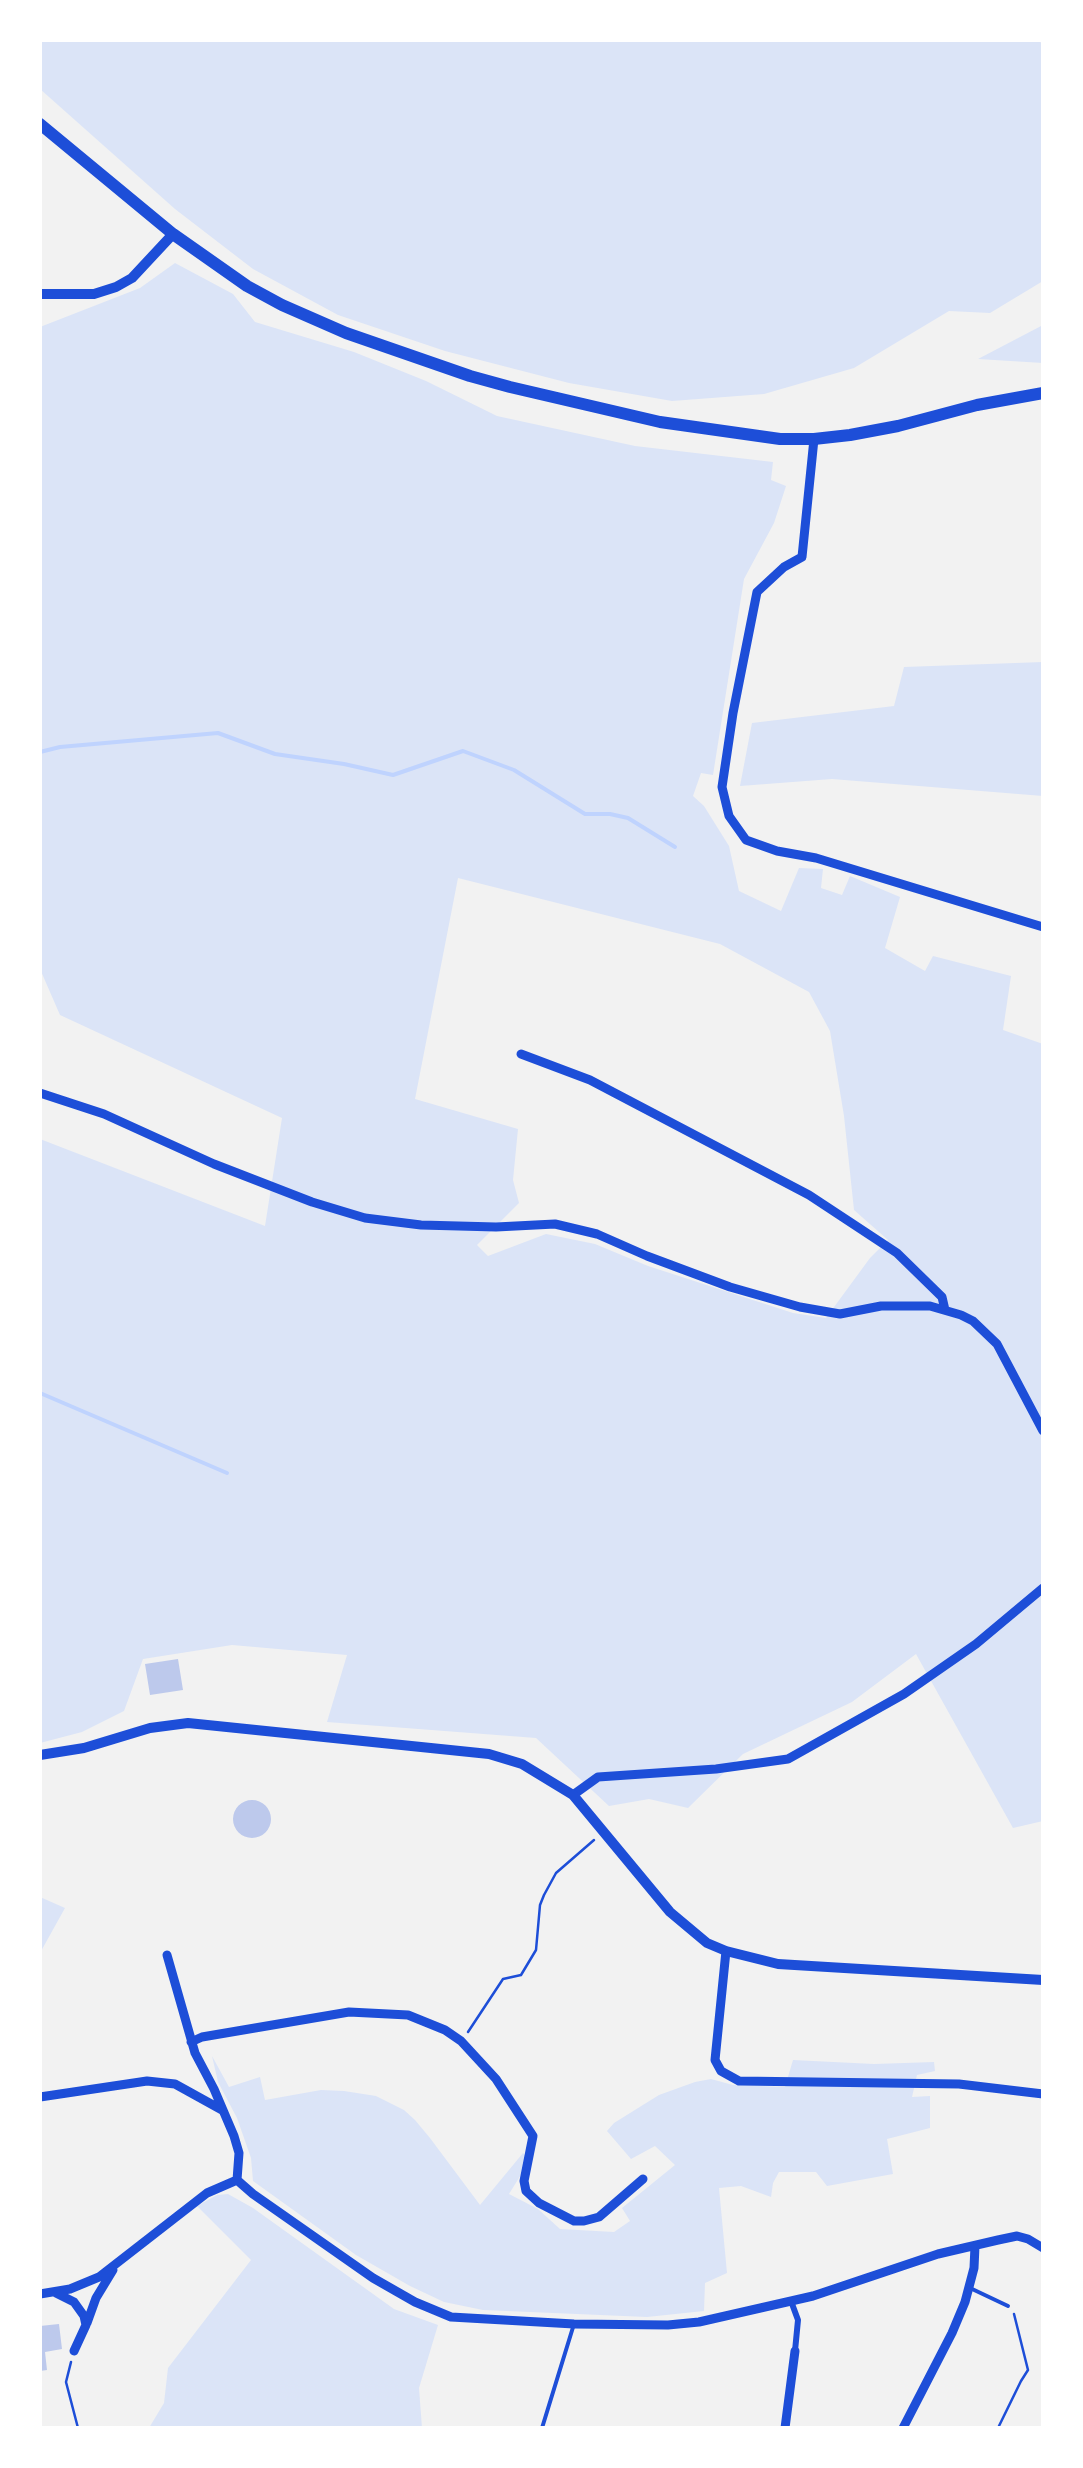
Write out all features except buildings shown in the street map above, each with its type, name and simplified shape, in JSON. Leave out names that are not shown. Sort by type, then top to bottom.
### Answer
[{"type":"main road","points":[[40,124],[173,234],[247,286],[282,305],[346,333],[470,376],[543,396],[660,422],[757,437],[814,439],[898,426],[1043,393]]},
{"type":"street","points":[[40,294],[94,294],[116,287],[132,278],[173,234]]},
{"type":"street","points":[[814,439],[802,556],[758,592],[722,787],[728,816],[746,840],[777,851],[816,858],[1043,927]]},
{"type":"street","points":[[520,1054],[590,1080],[809,1195],[896,1253],[942,1297],[946,1310]]},
{"type":"street","points":[[40,1093],[104,1114],[214,1164],[312,1202],[364,1218],[478,1227],[555,1224],[597,1234],[730,1288],[800,1307],[840,1314],[881,1306],[930,1306],[946,1310],[973,1320],[997,1344],[1043,1431]]},
{"type":"street","points":[[573,1795],[598,1777],[716,1769],[788,1759],[904,1694],[976,1644],[1043,1588]]},
{"type":"street","points":[[40,1756],[84,1748],[150,1728],[188,1723],[489,1754],[522,1764],[573,1795],[670,1912],[707,1943],[726,1951],[778,1964],[1043,1980]]},
{"type":"street","points":[[726,1951],[716,2060],[721,2071],[739,2081],[959,2084],[1043,2094]]},
{"type":"street","points":[[167,1955],[191,2042],[239,2153],[237,2180]]},
{"type":"street","points":[[191,2042],[349,2012],[408,2014],[461,2041],[496,2079],[534,2136],[524,2181],[526,2191],[539,2203],[584,2222],[599,2217],[643,2179]]},
{"type":"street","points":[[40,2097],[148,2081],[174,2084],[224,2112]]},
{"type":"street","points":[[40,2294],[88,2283],[206,2193],[237,2180]]},
{"type":"street","points":[[237,2180],[325,2245],[415,2302],[451,2317],[574,2324],[699,2322],[792,2301],[924,2258],[1018,2236],[1043,2248]]},
{"type":"street","points":[[903,2428],[952,2334],[970,2288],[975,2246]]},
{"type":"street","points":[[74,2351],[96,2298],[116,2264]]},
{"type":"street","points":[[56,2292],[74,2302],[86,2325]]},
{"type":"street","points":[[785,2428],[798,2320],[792,2301]]},
{"type":"lane","points":[[970,2288],[1008,2306]]},
{"type":"lane","points":[[542,2428],[574,2324]]},
{"type":"path","points":[[461,2041],[504,1979],[520,1975],[536,1950],[540,1905],[556,1874],[595,1839]]},
{"type":"path","points":[[998,2428],[1028,2370],[1016,2316],[1008,2306]]},
{"type":"path","points":[[74,2351],[66,2382],[78,2428]]},
{"type":"shaded area","points":[[40,40],[1033,40],[1043,43],[1043,281],[990,313],[949,311],[854,368],[764,394],[672,401],[569,383],[445,351],[338,315],[253,269],[175,209],[40,89]]},
{"type":"shaded area","points":[[175,263],[233,294],[255,322],[354,352],[497,416],[635,446],[773,462],[771,480],[786,486],[774,523],[744,579],[713,775],[701,773],[693,796],[704,806],[729,846],[739,891],[781,911],[799,868],[823,869],[821,888],[842,895],[850,876],[900,897],[885,948],[925,971],[933,956],[1011,976],[1003,1030],[1043,1044],[1043,1821],[1013,1828],[916,1654],[852,1702],[743,1754],[688,1808],[649,1799],[609,1806],[536,1738],[327,1722],[347,1655],[232,1645],[143,1659],[124,1711],[82,1732],[40,1743],[40,1139],[265,1226],[282,1118],[60,1015],[40,969],[40,327],[140,288]],"holes":[[[458,878],[720,944],[809,992],[830,1031],[854,1210],[888,1240],[826,1318],[793,1313],[648,1266],[595,1244],[546,1234],[488,1256],[477,1245],[519,1203],[513,1180],[518,1129],[415,1099]]]},
{"type":"shaded area","points":[[1043,325],[1043,363],[978,359]]},
{"type":"shaded area","points":[[1043,662],[1043,796],[832,779],[740,786],[752,723],[894,706],[904,667]]},
{"type":"shaded area","points":[[40,1897],[65,1908],[40,1953]]},
{"type":"shaded area","points":[[212,2056],[229,2087],[260,2077],[265,2100],[321,2090],[344,2091],[376,2096],[404,2110],[480,2205],[523,2153],[528,2158],[527,2165],[509,2194],[538,2209],[560,2229],[614,2232],[630,2221],[622,2208],[675,2165],[655,2146],[631,2159],[607,2131],[659,2095],[711,2079],[733,2085],[785,2087],[793,2060],[934,2062],[935,2071],[917,2075],[912,2097],[930,2096],[930,2128],[887,2139],[893,2174],[827,2186],[816,2172],[779,2172],[771,2197],[741,2186],[719,2188],[727,2273],[705,2283],[704,2311],[647,2317],[483,2310],[444,2302],[356,2255],[253,2181],[251,2158],[237,2118],[218,2082]]},
{"type":"shaded area","points":[[228,2194],[394,2309],[438,2325],[419,2388],[422,2428],[149,2428],[164,2403],[168,2368],[251,2260],[197,2206],[217,2195]]},
{"type":"waterway","points":[[40,752],[218,733],[275,754],[393,775],[463,751],[514,770],[585,814],[628,818],[675,847]]},
{"type":"waterway","points":[[40,1393],[227,1473]]}]
